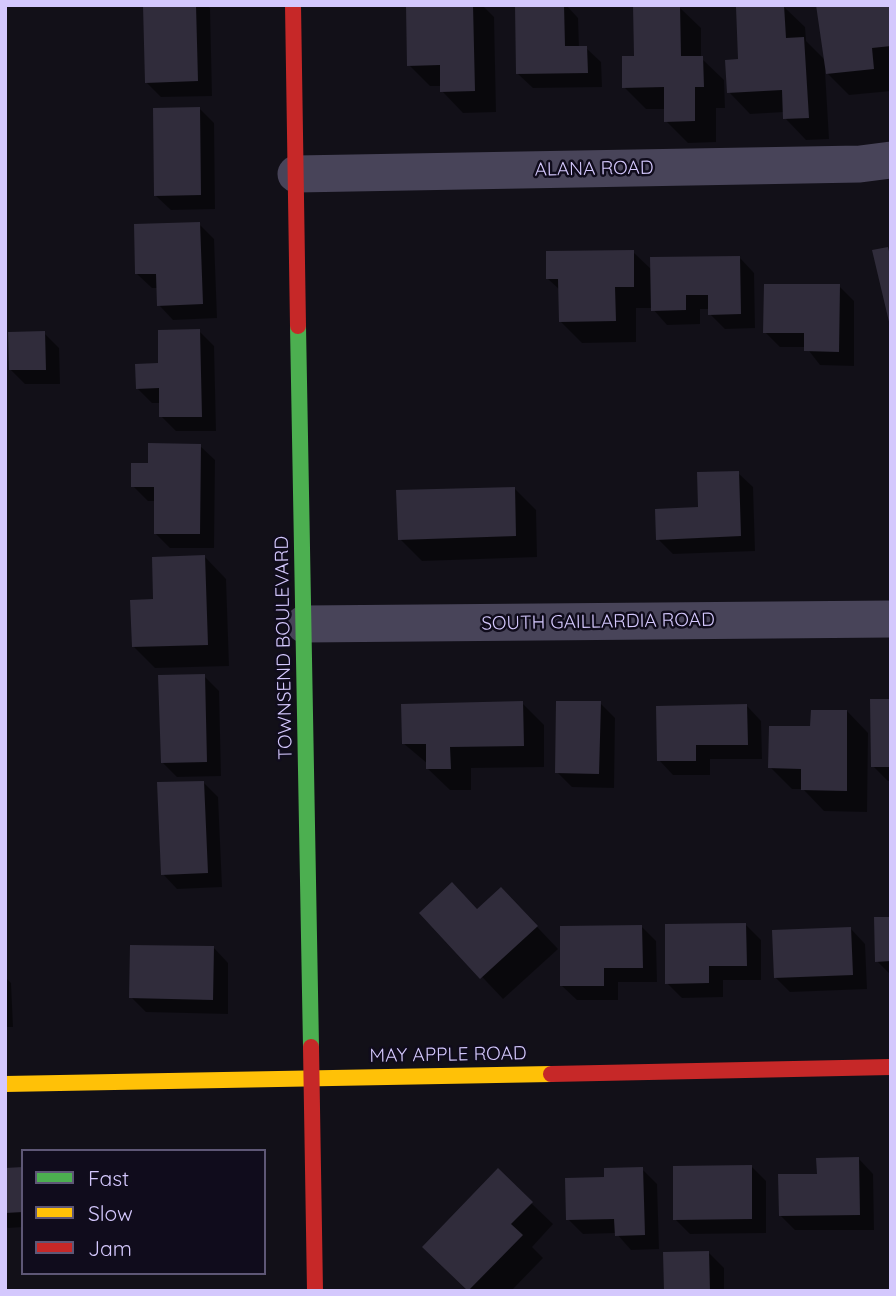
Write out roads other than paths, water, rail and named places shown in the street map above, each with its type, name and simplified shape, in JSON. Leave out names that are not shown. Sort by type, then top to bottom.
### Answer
[{"type":"street","name":"TOWNSEND BOULEVARD","points":[[293,5],[315,1291]]},
{"type":"street","name":"ALANA ROAD","points":[[296,174],[846,164],[891,160]]},
{"type":"street","name":"SOUTH GAILLARDIA ROAD","points":[[304,624],[891,619]]},
{"type":"street","name":"MAY APPLE ROAD","points":[[5,1084],[891,1067]]}]
